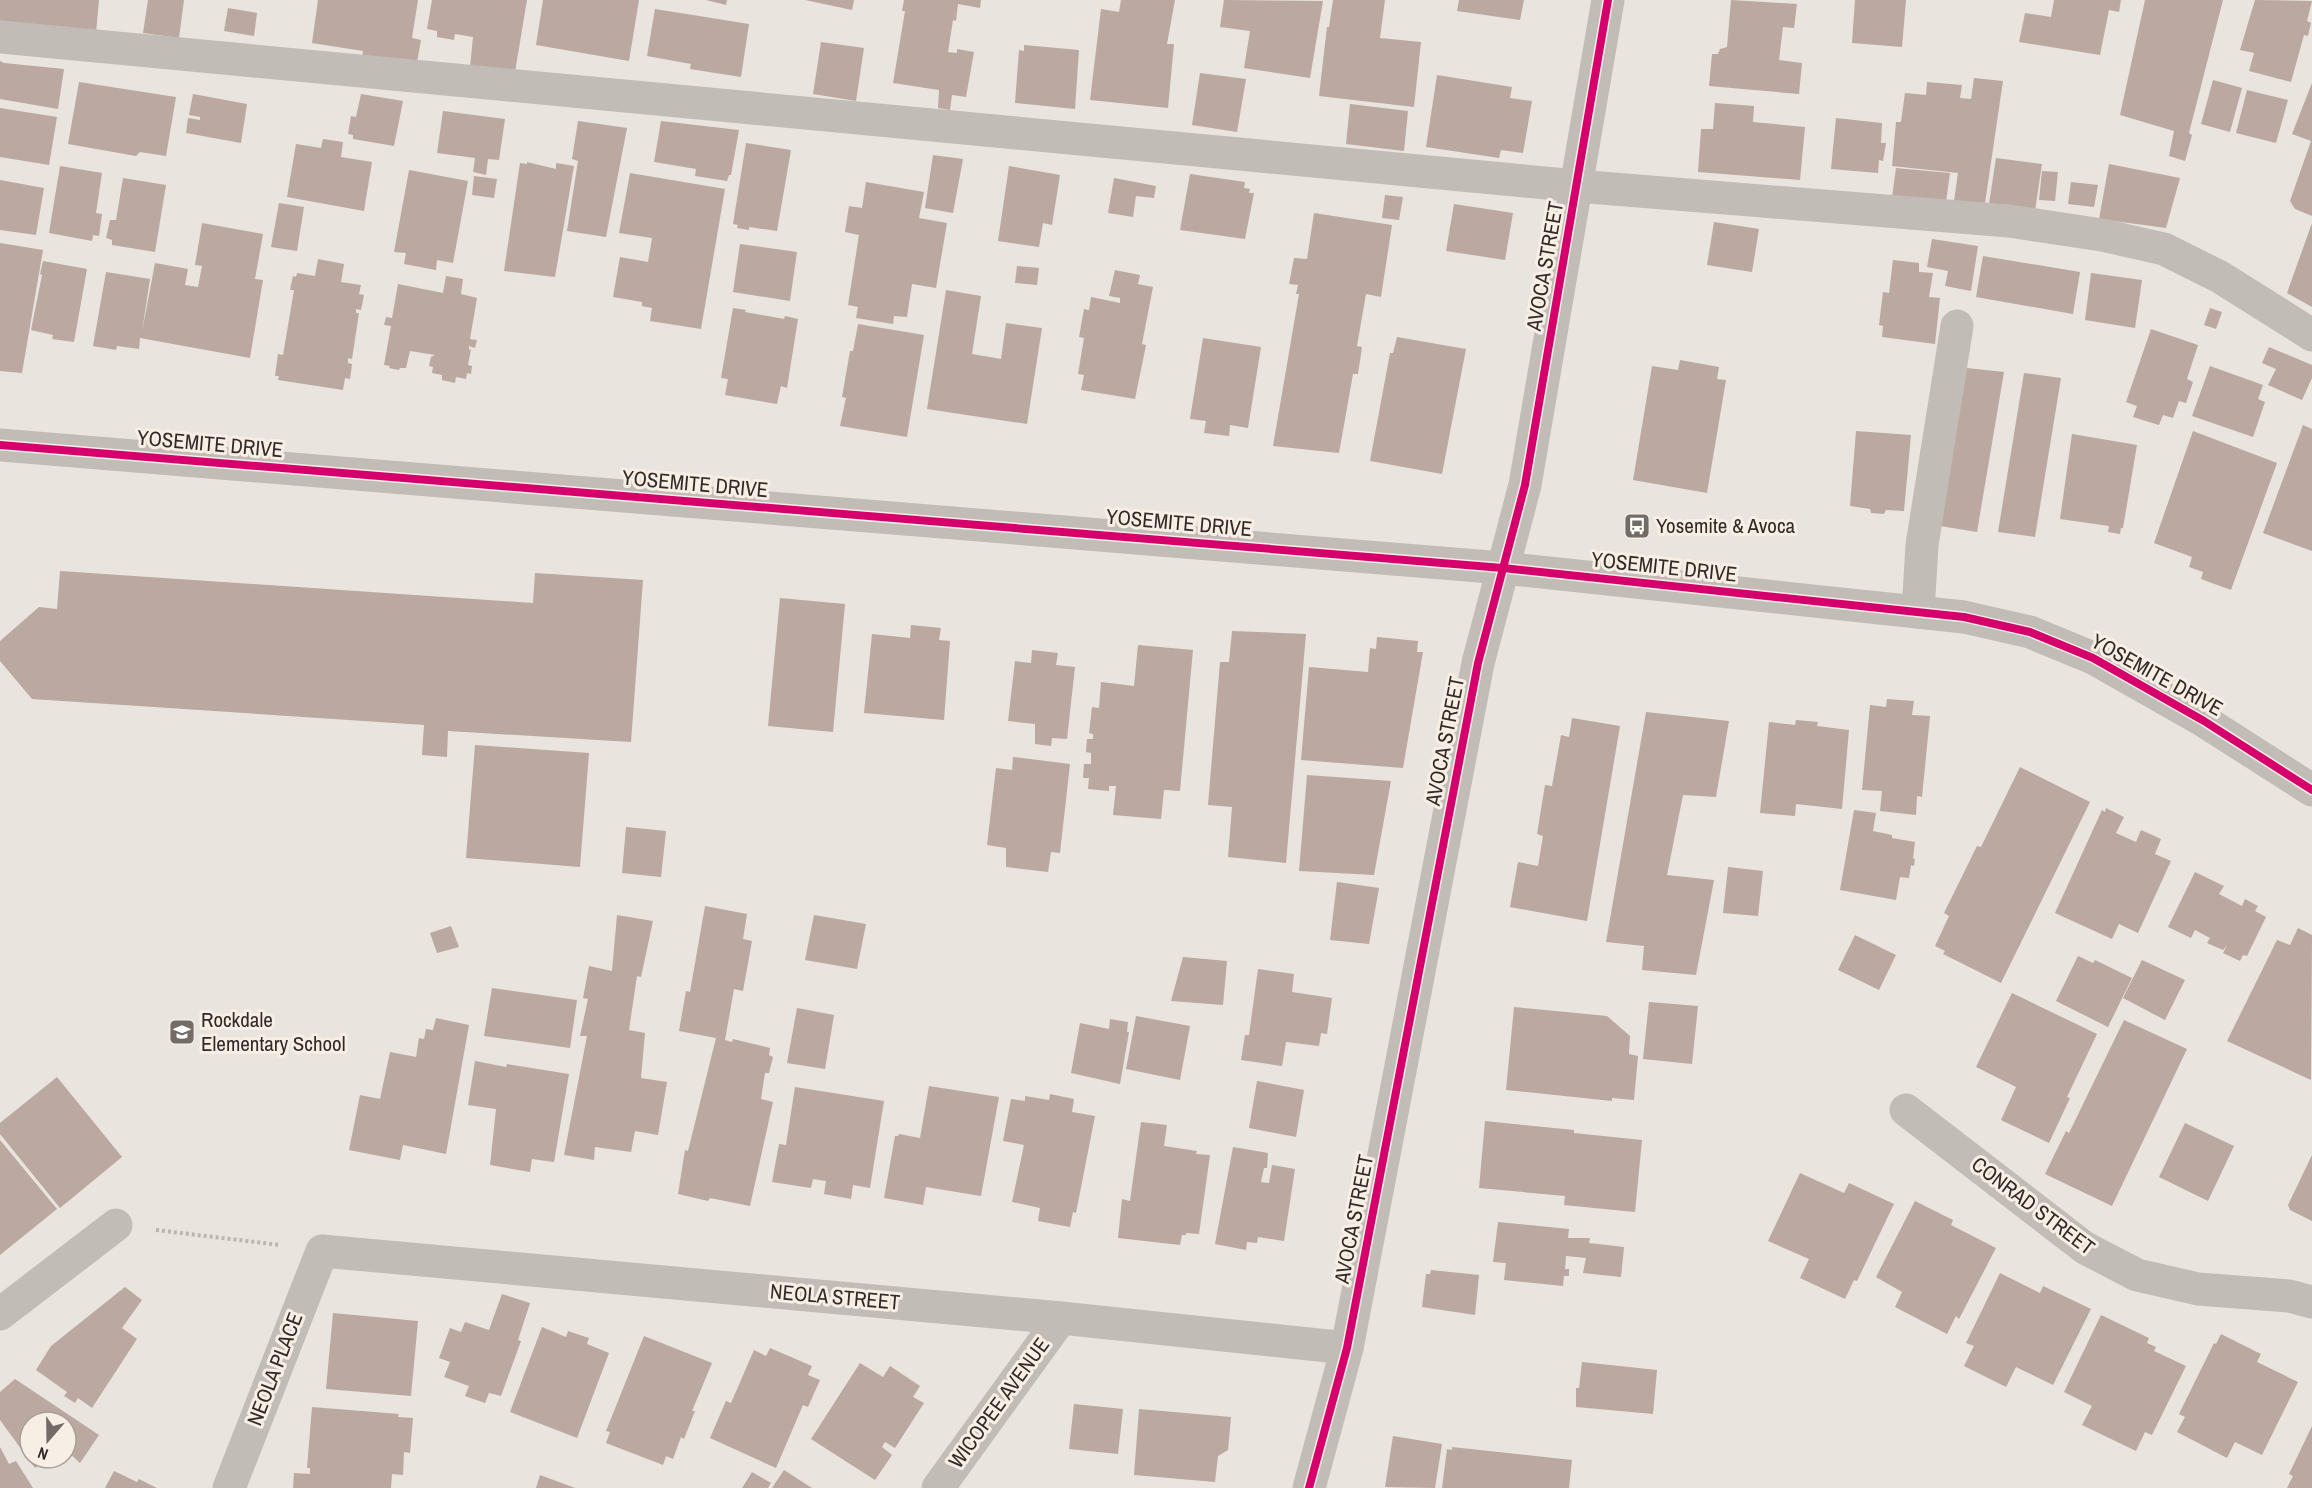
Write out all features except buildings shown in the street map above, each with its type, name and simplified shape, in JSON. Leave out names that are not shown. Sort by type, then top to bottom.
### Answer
[{"type":"street","name":"AVOCA STREET","points":[[1309,1488],[1347,1348],[1478,663],[1525,485],[1608,0]]},
{"type":"street","points":[[0,37],[1577,186],[2009,221],[2164,249],[2220,277],[2312,335]]},
{"type":"street","points":[[1918,612],[1922,545],[1957,326]]},
{"type":"street","name":"YOSEMITE DRIVE","points":[[0,445],[1503,568],[1964,617],[2031,632],[2093,658],[2204,721],[2312,790]]},
{"type":"street","name":"CONRAD STREET","points":[[1906,1110],[2085,1248],[2137,1275],[2198,1289],[2289,1296],[2312,1302]]},
{"type":"street","points":[[0,1314],[116,1225]]},
{"type":"street","name":"NEOLA STREET","points":[[322,1251],[1061,1318],[1347,1348]]},
{"type":"street","name":"NEOLA PLACE","points":[[229,1488],[322,1251]]},
{"type":"street","name":"WICOPEE AVENUE","points":[[938,1488],[1061,1318]]},
{"type":"path","points":[[116,1225],[322,1251]]},
{"type":"cycle path","points":[[1309,1488],[1347,1348],[1478,663],[1525,485],[1608,0]]},
{"type":"cycle path","points":[[0,445],[1503,568],[1964,617],[2030,632],[2093,658],[2204,721],[2312,790]]},
{"type":"place","name":"Yosemite & Avoca","points":[[1637,526]]},
{"type":"place","name":"Rockdale Elementary School","points":[[182,1032]]}]
